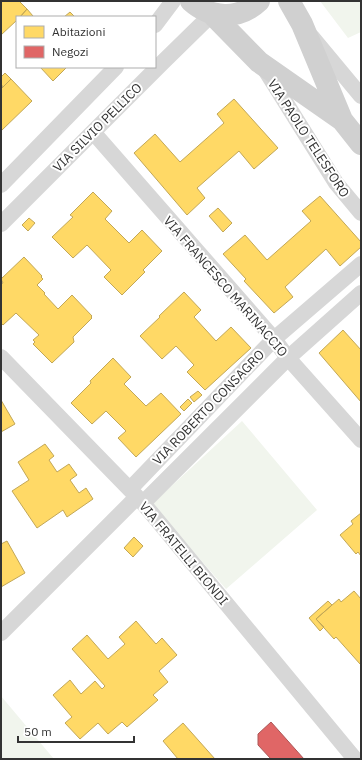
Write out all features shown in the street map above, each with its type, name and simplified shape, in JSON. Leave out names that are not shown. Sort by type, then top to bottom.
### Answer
[{"type":"street","points":[[156,24],[172,1]]},
{"type":"street","points":[[191,1],[198,7],[212,14],[226,16],[239,14],[251,8],[259,1]]},
{"type":"street","name":"VIA PAOLO TELESFORO","points":[[289,1],[302,24],[342,120],[361,144]]},
{"type":"street","name":"VIA PAOLO TELESFORO","points":[[212,14],[260,62],[342,120]]},
{"type":"street","name":"VIA SILVIO PELLICO","points":[[1,224],[191,33],[212,14]]},
{"type":"street","name":"VIA PAOLO TELESFORO","points":[[302,24],[361,96]]},
{"type":"street","name":"VIA PAOLO TELESFORO","points":[[260,62],[336,184],[361,213]]},
{"type":"street","points":[[1,184],[115,68]]},
{"type":"street","name":"VIA FRANCESCO MARINACCIO","points":[[93,132],[274,339],[288,358],[361,440]]},
{"type":"street","name":"VIA ROBERTO CONSAGRO","points":[[137,496],[274,339],[361,264]]},
{"type":"street","name":"VIA ROBERTO CONSAGRO","points":[[1,633],[137,496],[361,293]]},
{"type":"street","name":"VIA FRATELLI BIONDI","points":[[1,357],[137,496],[355,759]]},
{"type":"shaded area","points":[[320,1],[361,1],[361,32],[348,38]]},
{"type":"shaded area","points":[[242,421],[317,510],[226,589],[152,504]]},
{"type":"shaded area","points":[[1,696],[54,759],[1,759]]},
{"type":"building: Abitazioni","points":[[1,1],[19,1],[27,9],[21,16],[16,16],[16,21],[1,35]]},
{"type":"building: Abitazioni","points":[[27,9],[33,16],[21,16]]},
{"type":"building: Abitazioni","points":[[70,12],[74,16],[65,16]]},
{"type":"building: Abitazioni","points":[[41,68],[66,68],[53,81]]},
{"type":"building: Abitazioni","points":[[5,73],[11,79],[3,87],[1,84],[1,77]]},
{"type":"building: Abitazioni","points":[[11,79],[32,101],[1,131],[1,89]]},
{"type":"building: Abitazioni","points":[[234,99],[278,148],[254,169],[239,151],[197,188],[205,198],[187,215],[134,153],[155,134],[180,162],[224,123],[217,114]]},
{"type":"building: Abitazioni","points":[[93,192],[112,211],[105,219],[129,243],[142,230],[162,251],[143,270],[145,272],[122,295],[104,277],[111,270],[87,245],[73,258],[52,237],[73,217],[70,215]]},
{"type":"building: Abitazioni","points":[[320,196],[361,242],[361,247],[340,266],[326,249],[285,287],[293,297],[274,313],[244,281],[246,279],[223,254],[245,235],[267,260],[311,221],[302,211]]},
{"type":"building: Abitazioni","points":[[218,208],[232,223],[223,232],[209,216]]},
{"type":"building: Abitazioni","points":[[29,218],[35,223],[28,231],[22,225]]},
{"type":"building: Abitazioni","points":[[24,257],[42,276],[41,277],[43,279],[37,285],[58,309],[72,295],[92,316],[92,318],[73,337],[74,342],[52,363],[33,344],[35,342],[33,340],[39,335],[16,313],[3,325],[1,323],[1,284],[3,283],[1,279]]},
{"type":"building: Abitazioni","points":[[184,292],[201,310],[194,317],[216,341],[231,327],[251,348],[205,390],[187,372],[194,365],[176,346],[162,359],[140,336]]},
{"type":"building: Abitazioni","points":[[343,330],[361,350],[361,402],[319,353]]},
{"type":"building: Abitazioni","points":[[113,358],[131,377],[124,384],[146,406],[161,393],[181,414],[136,457],[118,438],[126,431],[106,411],[92,424],[71,403]]},
{"type":"building: Abitazioni","points":[[198,391],[202,395],[194,402],[190,397]]},
{"type":"building: Abitazioni","points":[[188,399],[192,403],[184,411],[180,407]]},
{"type":"building: Abitazioni","points":[[1,400],[15,424],[1,432]]},
{"type":"building: Abitazioni","points":[[45,444],[54,456],[49,460],[57,472],[69,464],[77,475],[70,480],[79,493],[86,488],[93,499],[67,517],[63,510],[37,528],[12,491],[29,480],[18,462]]},
{"type":"building: Abitazioni","points":[[361,513],[361,556],[358,552],[356,554],[340,535],[353,524],[351,521]]},
{"type":"building: Abitazioni","points":[[134,537],[143,546],[133,557],[124,548]]},
{"type":"building: Abitazioni","points":[[7,541],[25,573],[1,587],[1,544]]},
{"type":"building: Abitazioni","points":[[354,591],[361,599],[360,664],[336,637],[334,639],[316,619],[339,599],[341,602]]},
{"type":"building: Abitazioni","points":[[328,601],[332,605],[316,619],[324,627],[320,631],[309,618]]},
{"type":"building: Abitazioni","points":[[136,621],[156,644],[162,638],[177,655],[159,671],[168,682],[153,695],[158,700],[127,727],[122,722],[108,734],[98,723],[80,739],[65,723],[72,717],[53,695],[70,680],[81,694],[95,681],[102,689],[105,686],[72,649],[87,635],[108,659],[125,644],[119,637]]},
{"type":"building: Abitazioni","points":[[183,723],[215,759],[178,759],[163,741]]},
{"type":"building: Negozi","points":[[271,722],[304,759],[271,759],[258,745],[258,734]]}]
